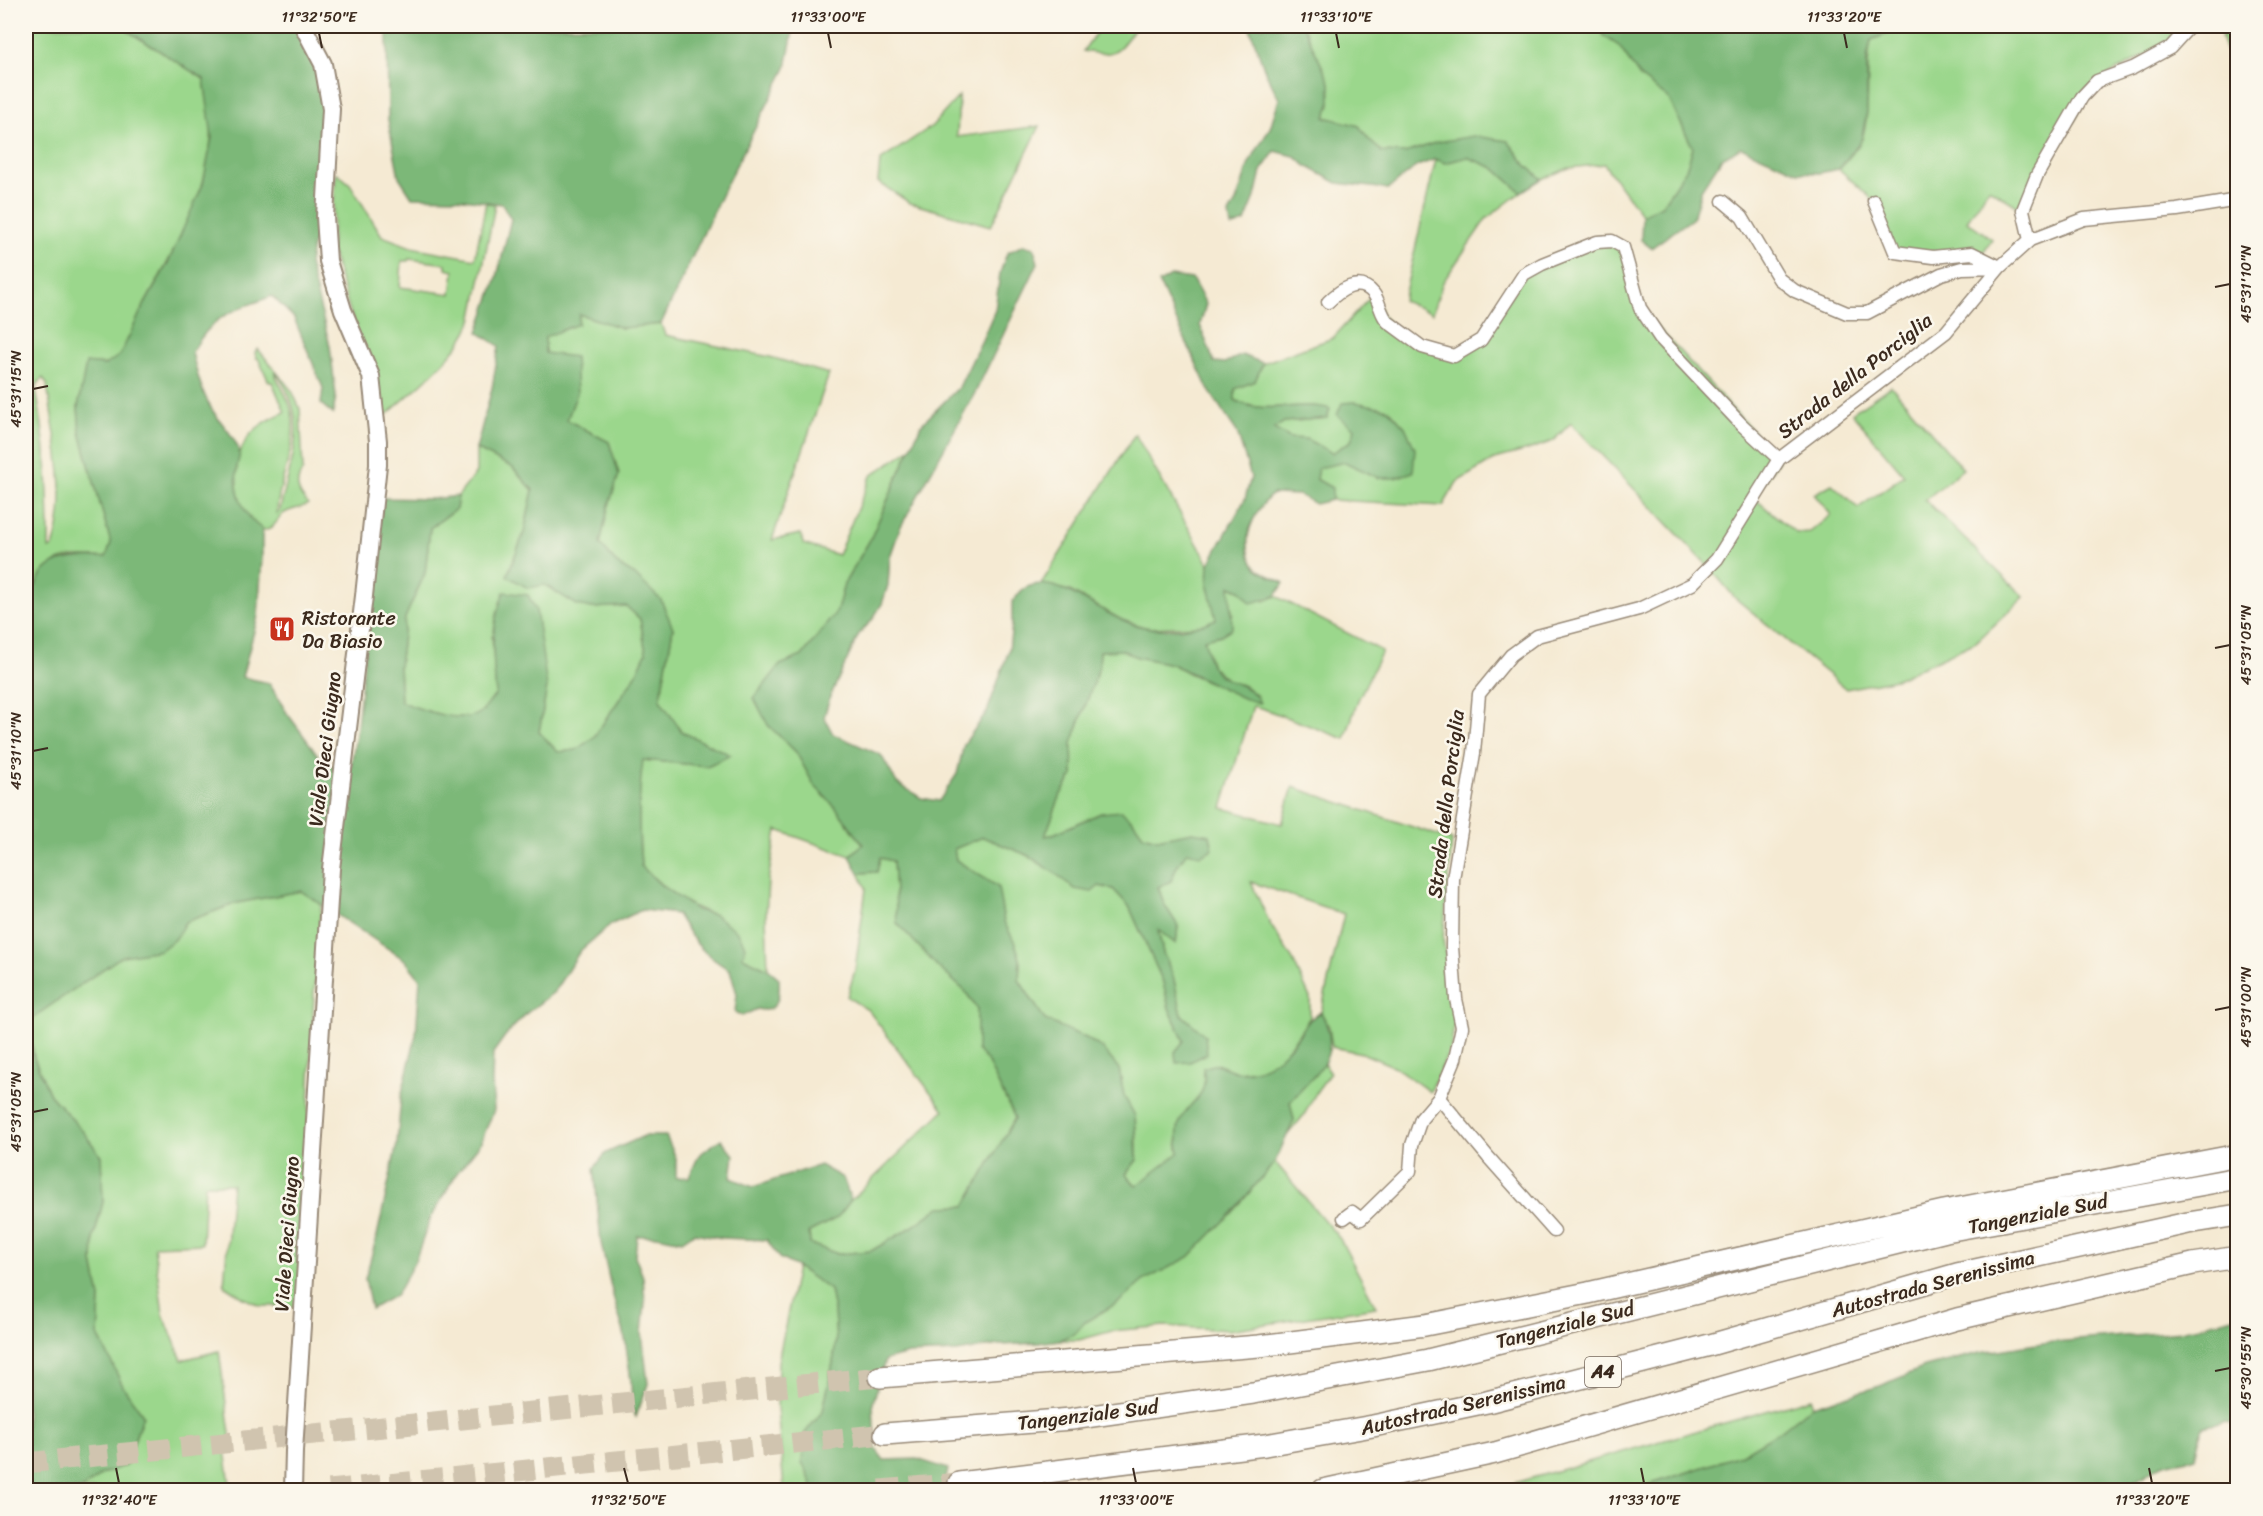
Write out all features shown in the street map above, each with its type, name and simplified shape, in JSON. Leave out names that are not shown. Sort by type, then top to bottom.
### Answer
[{"type":"highway","name":"Tangenziale Sud","points":[[880,1377],[1259,1346],[1425,1325],[1588,1293],[1944,1211],[2238,1155]]},
{"type":"highway","name":"Tangenziale Sud","points":[[885,1434],[1071,1419],[1253,1393],[1428,1360],[1946,1231],[2238,1178]]},
{"type":"highway","name":"Autostrada Serenissima","points":[[959,1483],[1265,1445],[1488,1402],[1710,1345],[1957,1274],[2188,1223],[2238,1215]]},
{"type":"highway","name":"Autostrada Serenissima","points":[[1323,1491],[1495,1453],[1957,1319],[2193,1264],[2238,1257]]},
{"type":"main road","name":"Viale Dieci Giugno","points":[[293,1491],[331,869],[378,465],[378,441],[371,376],[343,310],[328,261],[325,218],[331,109],[323,64],[303,26]]},
{"type":"street","points":[[2030,240],[2023,210],[2037,175],[2082,97],[2097,81],[2133,68],[2170,48],[2190,26]]},
{"type":"street","name":"Strada della Porciglia","points":[[1344,1218],[1352,1212],[1361,1219],[1410,1171],[1412,1145],[1421,1119],[1439,1098],[1455,1059],[1462,1027],[1456,999],[1452,947],[1453,879],[1474,753],[1479,694],[1511,655],[1537,636],[1639,609],[1692,584],[1717,559],[1779,459],[1946,332],[2000,267],[2030,240],[2084,219],[2177,210],[2238,200]]},
{"type":"street","name":"Strada della Porciglia","points":[[1723,201],[1742,217],[1779,279],[1795,291],[1847,313],[1867,313],[1941,274],[1962,268],[2000,267]]},
{"type":"street","points":[[1874,201],[1895,252],[1933,257],[1972,253],[2000,267]]},
{"type":"street","name":"Strada della Porciglia","points":[[1328,302],[1341,290],[1362,286],[1374,293],[1388,322],[1422,348],[1454,356],[1481,340],[1524,274],[1542,264],[1597,243],[1612,241],[1623,247],[1640,308],[1660,338],[1743,425],[1779,459]]},
{"type":"street","points":[[1439,1098],[1554,1231]]},
{"type":"green space","points":[[26,26],[120,26],[204,79],[211,123],[208,161],[195,206],[122,352],[115,360],[108,363],[86,364],[78,407],[80,432],[111,543],[106,558],[73,557],[52,564],[34,589],[26,621]],"holes":[[[43,378],[47,384],[61,486],[58,527],[53,547],[49,549],[46,467],[35,387]]]},
{"type":"green space","points":[[120,26],[303,26],[323,64],[325,217],[312,246],[309,264],[330,346],[336,396],[333,414],[321,404],[323,388],[294,318],[272,296],[235,310],[217,321],[200,339],[192,352],[207,401],[239,450],[236,477],[241,502],[255,524],[262,529],[258,616],[242,677],[269,683],[287,713],[323,762],[350,772],[382,498],[432,499],[458,496],[456,509],[430,528],[425,573],[405,618],[399,667],[401,702],[452,717],[472,716],[484,709],[496,694],[494,630],[504,592],[528,595],[536,610],[547,687],[539,732],[558,752],[576,750],[594,737],[636,675],[646,653],[640,619],[626,606],[592,608],[577,605],[545,585],[528,588],[507,576],[524,533],[533,490],[512,467],[476,449],[492,388],[499,346],[478,332],[497,277],[511,219],[502,204],[456,198],[412,197],[399,177],[388,120],[387,26],[794,26],[786,68],[725,187],[661,324],[622,328],[579,314],[578,324],[545,337],[545,353],[575,357],[577,393],[567,420],[609,442],[619,474],[600,544],[618,565],[635,575],[661,600],[673,628],[660,700],[682,732],[731,755],[707,766],[643,760],[639,813],[641,866],[662,886],[697,910],[715,915],[738,932],[745,946],[743,957],[768,969],[779,978],[779,990],[777,1002],[770,1009],[757,1009],[742,1016],[735,1012],[737,994],[730,970],[699,946],[677,914],[642,910],[610,925],[580,951],[554,992],[527,1013],[505,1036],[493,1053],[494,1110],[480,1144],[457,1173],[430,1219],[415,1261],[396,1295],[371,1309],[365,1279],[397,1144],[401,1097],[416,1035],[420,979],[405,960],[301,891],[237,903],[185,922],[176,938],[161,950],[122,956],[28,1021],[34,1058],[50,1095],[81,1129],[101,1156],[103,1202],[94,1237],[93,1262],[100,1298],[98,1335],[124,1388],[143,1415],[126,1465],[102,1474],[81,1490],[26,1490],[26,621],[35,586],[48,567],[70,559],[106,557],[111,543],[80,432],[78,407],[86,363],[105,365],[120,355],[168,263],[203,184],[212,137],[204,79]]},
{"type":"green space","points":[[1101,26],[1137,26],[1120,47],[1110,53],[1083,51]]},
{"type":"green space","points":[[1249,26],[1303,26],[1330,83],[1330,105],[1325,117],[1359,126],[1382,152],[1405,153],[1438,142],[1474,136],[1508,141],[1527,166],[1542,179],[1521,192],[1494,168],[1467,157],[1445,163],[1436,159],[1417,166],[1388,189],[1337,183],[1308,167],[1294,156],[1275,151],[1261,171],[1255,197],[1245,222],[1231,227],[1229,214],[1236,202],[1249,163],[1270,128],[1279,99],[1265,71]]},
{"type":"green space","points":[[1303,26],[1597,26],[1604,36],[1619,46],[1640,77],[1669,99],[1693,148],[1686,170],[1662,205],[1642,215],[1604,164],[1569,168],[1542,179],[1527,166],[1508,141],[1438,142],[1405,153],[1382,152],[1359,126],[1324,117],[1330,83]]},
{"type":"green space","points":[[1597,26],[1899,26],[1900,29],[1871,40],[1867,59],[1867,112],[1861,141],[1839,169],[1819,173],[1798,172],[1741,147],[1722,158],[1701,190],[1693,218],[1651,248],[1641,240],[1642,215],[1662,205],[1686,170],[1693,148],[1669,99],[1640,77],[1619,46],[1604,36]]},
{"type":"green space","points":[[1899,26],[2167,26],[2180,37],[2097,81],[2023,210],[1989,188],[1967,221],[1992,239],[1980,257],[1895,252],[1874,201],[1839,169],[1855,151],[1862,139],[1865,127],[1871,40],[1900,29]]},
{"type":"green space","points":[[2231,26],[2238,26],[2237,63],[2232,66],[2221,37]]},
{"type":"green space","points":[[959,96],[957,137],[1040,126],[991,226],[910,203],[878,182],[880,161],[932,126]]},
{"type":"green space","points":[[1467,157],[1494,168],[1521,192],[1486,219],[1443,282],[1432,313],[1403,301],[1436,159],[1445,163]]},
{"type":"green space","points":[[336,172],[350,184],[382,236],[411,247],[475,259],[486,202],[495,205],[473,317],[468,330],[448,358],[383,418],[331,250]],"holes":[[[409,259],[446,264],[446,269],[454,271],[451,294],[400,287],[402,261]]]},
{"type":"green space","points":[[1597,243],[1623,247],[1640,308],[1779,459],[1754,498],[1796,533],[1810,532],[1831,515],[1814,494],[1832,484],[1858,508],[1904,475],[1852,413],[1891,386],[1963,469],[1925,500],[2024,597],[1976,642],[1896,679],[1846,689],[1735,598],[1709,567],[1571,423],[1553,441],[1495,459],[1457,482],[1443,506],[1332,500],[1331,488],[1316,479],[1317,468],[1345,462],[1379,478],[1405,427],[1389,409],[1371,407],[1351,441],[1332,453],[1306,439],[1290,438],[1273,429],[1284,422],[1327,418],[1329,409],[1306,406],[1256,407],[1235,400],[1235,389],[1255,381],[1263,363],[1333,338],[1374,293],[1383,317],[1422,348],[1454,356],[1481,340],[1524,274]]},
{"type":"green space","points":[[1023,245],[1034,248],[1038,263],[976,391],[900,528],[890,557],[888,585],[882,604],[859,634],[830,697],[824,717],[833,734],[881,755],[897,783],[921,798],[939,801],[957,774],[964,744],[987,712],[1009,650],[1012,603],[1024,589],[1035,585],[1060,588],[1122,620],[1157,629],[1194,626],[1216,619],[1208,587],[1209,564],[1245,499],[1251,477],[1237,432],[1208,389],[1159,283],[1171,276],[1192,279],[1206,304],[1200,325],[1214,362],[1225,363],[1242,355],[1263,363],[1255,381],[1235,389],[1235,400],[1257,407],[1307,406],[1330,409],[1327,418],[1284,422],[1274,429],[1290,438],[1306,439],[1332,453],[1351,441],[1355,429],[1337,415],[1342,403],[1355,402],[1388,409],[1405,427],[1415,449],[1413,472],[1395,478],[1379,478],[1345,462],[1318,468],[1316,479],[1332,488],[1332,500],[1315,504],[1299,495],[1272,494],[1259,509],[1248,538],[1250,557],[1258,569],[1284,583],[1276,596],[1251,603],[1240,590],[1230,586],[1232,628],[1221,635],[1204,639],[1212,667],[1217,673],[1250,690],[1260,703],[1245,699],[1172,664],[1137,657],[1122,650],[1100,651],[1099,667],[1072,743],[1073,775],[1061,794],[1045,836],[1101,813],[1121,811],[1133,821],[1143,835],[1157,839],[1193,832],[1210,835],[1213,849],[1201,855],[1187,852],[1177,866],[1171,881],[1158,887],[1164,904],[1178,926],[1176,944],[1158,930],[1163,953],[1173,976],[1182,1015],[1205,1035],[1207,1054],[1190,1062],[1176,1063],[1175,1052],[1184,1041],[1169,1008],[1163,982],[1129,906],[1113,889],[1099,886],[1092,892],[1075,889],[1027,855],[983,837],[954,849],[956,860],[998,887],[1004,922],[1020,959],[1019,980],[1045,1020],[1086,1038],[1102,1048],[1119,1069],[1124,1096],[1135,1116],[1137,1160],[1126,1174],[1136,1186],[1179,1153],[1177,1135],[1179,1124],[1187,1109],[1201,1094],[1204,1079],[1203,1068],[1216,1064],[1233,1071],[1247,1072],[1264,1067],[1285,1052],[1310,1020],[1321,1012],[1330,1040],[1329,1051],[1325,1062],[1290,1102],[1294,1120],[1275,1162],[1232,1213],[1189,1257],[1143,1281],[1119,1302],[1085,1322],[1074,1334],[1059,1340],[999,1345],[957,1352],[909,1354],[885,1360],[873,1403],[875,1448],[884,1460],[917,1459],[948,1469],[944,1490],[812,1490],[813,1486],[802,1462],[805,1433],[823,1411],[833,1363],[836,1341],[830,1290],[797,1267],[779,1258],[767,1240],[723,1238],[694,1233],[682,1241],[657,1236],[637,1236],[635,1256],[643,1277],[645,1302],[642,1333],[648,1384],[636,1417],[632,1409],[631,1381],[624,1332],[601,1243],[594,1168],[606,1153],[644,1136],[666,1136],[676,1158],[676,1178],[689,1177],[699,1155],[721,1139],[734,1155],[731,1178],[753,1187],[820,1165],[843,1178],[851,1200],[837,1218],[809,1232],[810,1244],[838,1254],[871,1251],[912,1227],[940,1207],[965,1206],[1015,1118],[987,1061],[977,1050],[977,1008],[965,991],[938,967],[897,923],[893,861],[880,858],[877,872],[859,873],[850,856],[863,844],[836,808],[814,785],[796,752],[768,725],[754,698],[780,665],[802,656],[837,611],[844,584],[870,540],[921,425],[959,387],[982,340],[995,310],[1000,273],[1007,253]]},
{"type":"green space","points":[[579,314],[622,328],[661,324],[665,335],[770,357],[829,374],[772,540],[801,534],[803,544],[838,555],[871,476],[910,449],[870,540],[844,584],[837,611],[802,656],[780,665],[768,725],[796,752],[814,785],[836,808],[863,844],[850,856],[777,830],[768,880],[766,916],[768,969],[742,957],[715,915],[685,902],[666,889],[641,866],[639,813],[642,760],[707,766],[730,755],[682,732],[660,700],[673,628],[635,575],[618,565],[600,544],[619,474],[609,442],[567,420],[577,393],[545,353],[545,336],[578,324]]},
{"type":"green space","points":[[258,349],[292,391],[300,409],[303,470],[298,479],[298,488],[308,504],[283,514],[267,530],[259,527],[242,507],[237,485],[238,462],[248,437],[262,424],[285,412],[255,352]],"holes":[[[274,371],[286,388],[293,405],[295,439],[280,510],[277,513],[293,426],[291,407]]]},
{"type":"green space","points":[[1135,434],[1209,564],[1208,587],[1217,619],[1200,626],[1148,628],[1122,620],[1070,591],[1041,584]]},
{"type":"green space","points":[[476,449],[512,467],[533,490],[524,533],[507,576],[545,585],[578,605],[592,608],[626,606],[640,619],[646,653],[636,675],[594,737],[576,750],[558,752],[539,732],[547,687],[492,636],[496,694],[480,713],[472,716],[452,717],[401,702],[399,667],[405,618],[425,573],[430,528],[456,509],[458,496],[476,473]]},
{"type":"green space","points":[[1230,586],[1265,601],[1276,596],[1382,651],[1358,700],[1345,739],[1253,706],[1222,808],[1282,824],[1293,787],[1452,840],[1443,939],[1455,1017],[1451,1047],[1430,1092],[1395,1067],[1362,1053],[1332,1047],[1329,1027],[1321,1012],[1344,914],[1251,882],[1270,924],[1293,960],[1310,998],[1310,1017],[1280,1058],[1262,1069],[1237,1072],[1216,1064],[1205,1079],[1204,1091],[1191,1105],[1177,1141],[1179,1153],[1137,1186],[1126,1174],[1137,1160],[1137,1141],[1135,1116],[1124,1096],[1119,1069],[1102,1048],[1086,1038],[1045,1020],[1019,980],[1020,959],[1004,922],[1001,904],[956,860],[954,849],[983,837],[1027,855],[1075,889],[1098,886],[1113,889],[1129,906],[1163,982],[1169,1008],[1184,1041],[1175,1052],[1204,1035],[1182,1015],[1173,976],[1163,953],[1158,929],[1176,944],[1178,926],[1164,904],[1158,886],[1171,881],[1177,866],[1187,852],[1193,832],[1157,839],[1143,835],[1133,821],[1101,813],[1045,836],[1061,794],[1073,775],[1072,743],[1099,667],[1100,651],[1122,650],[1137,657],[1172,664],[1227,690],[1256,695],[1245,686],[1229,681],[1212,667],[1204,639],[1221,635],[1233,614],[1229,600]]},
{"type":"green space","points":[[880,858],[893,861],[897,923],[938,967],[965,991],[977,1009],[978,1026],[987,1061],[1015,1118],[965,1206],[940,1207],[912,1227],[871,1251],[838,1254],[810,1244],[809,1232],[837,1218],[851,1200],[944,1110],[868,1010],[847,997],[855,970],[866,888],[859,873],[877,872]]},
{"type":"green space","points":[[301,891],[320,903],[321,909],[314,993],[300,1306],[261,1306],[224,1285],[232,1184],[205,1184],[202,1244],[154,1246],[163,1314],[182,1360],[219,1351],[232,1449],[225,1450],[230,1484],[236,1490],[81,1490],[102,1474],[126,1465],[143,1415],[123,1388],[98,1335],[100,1298],[93,1262],[94,1237],[103,1202],[101,1156],[81,1129],[50,1095],[34,1058],[28,1021],[122,956],[137,953],[176,938],[185,922],[237,903]]},
{"type":"green space","points":[[1324,1063],[1330,1073],[1304,1115],[1284,1139],[1294,1120],[1290,1102]]},
{"type":"green space","points":[[1275,1162],[1340,1239],[1376,1307],[1229,1330],[1164,1326],[1112,1331],[1079,1340],[1059,1340],[1074,1334],[1085,1322],[1119,1302],[1143,1281],[1189,1257],[1232,1213]]},
{"type":"green space","points":[[797,1267],[830,1290],[834,1310],[836,1341],[823,1411],[805,1433],[802,1462],[813,1486],[812,1490],[751,1490],[784,1489],[777,1407],[778,1362]]},
{"type":"green space","points":[[2237,1316],[2237,1424],[2224,1422],[2202,1427],[2195,1457],[2165,1464],[2119,1490],[1633,1490],[1740,1455],[1783,1429],[1812,1406],[1880,1386],[1925,1367],[1980,1353],[2043,1343],[2181,1331]]},
{"type":"green space","points":[[1812,1398],[1812,1406],[1783,1429],[1740,1455],[1633,1490],[1490,1490]]},
{"type":"tunnel","points":[[26,1463],[880,1377]]},
{"type":"tunnel","points":[[329,1490],[885,1434]]},
{"type":"tunnel","points":[[880,1490],[959,1483]]},
{"type":"place","name":"Ristorante Da Biasio","points":[[282,629]]}]
